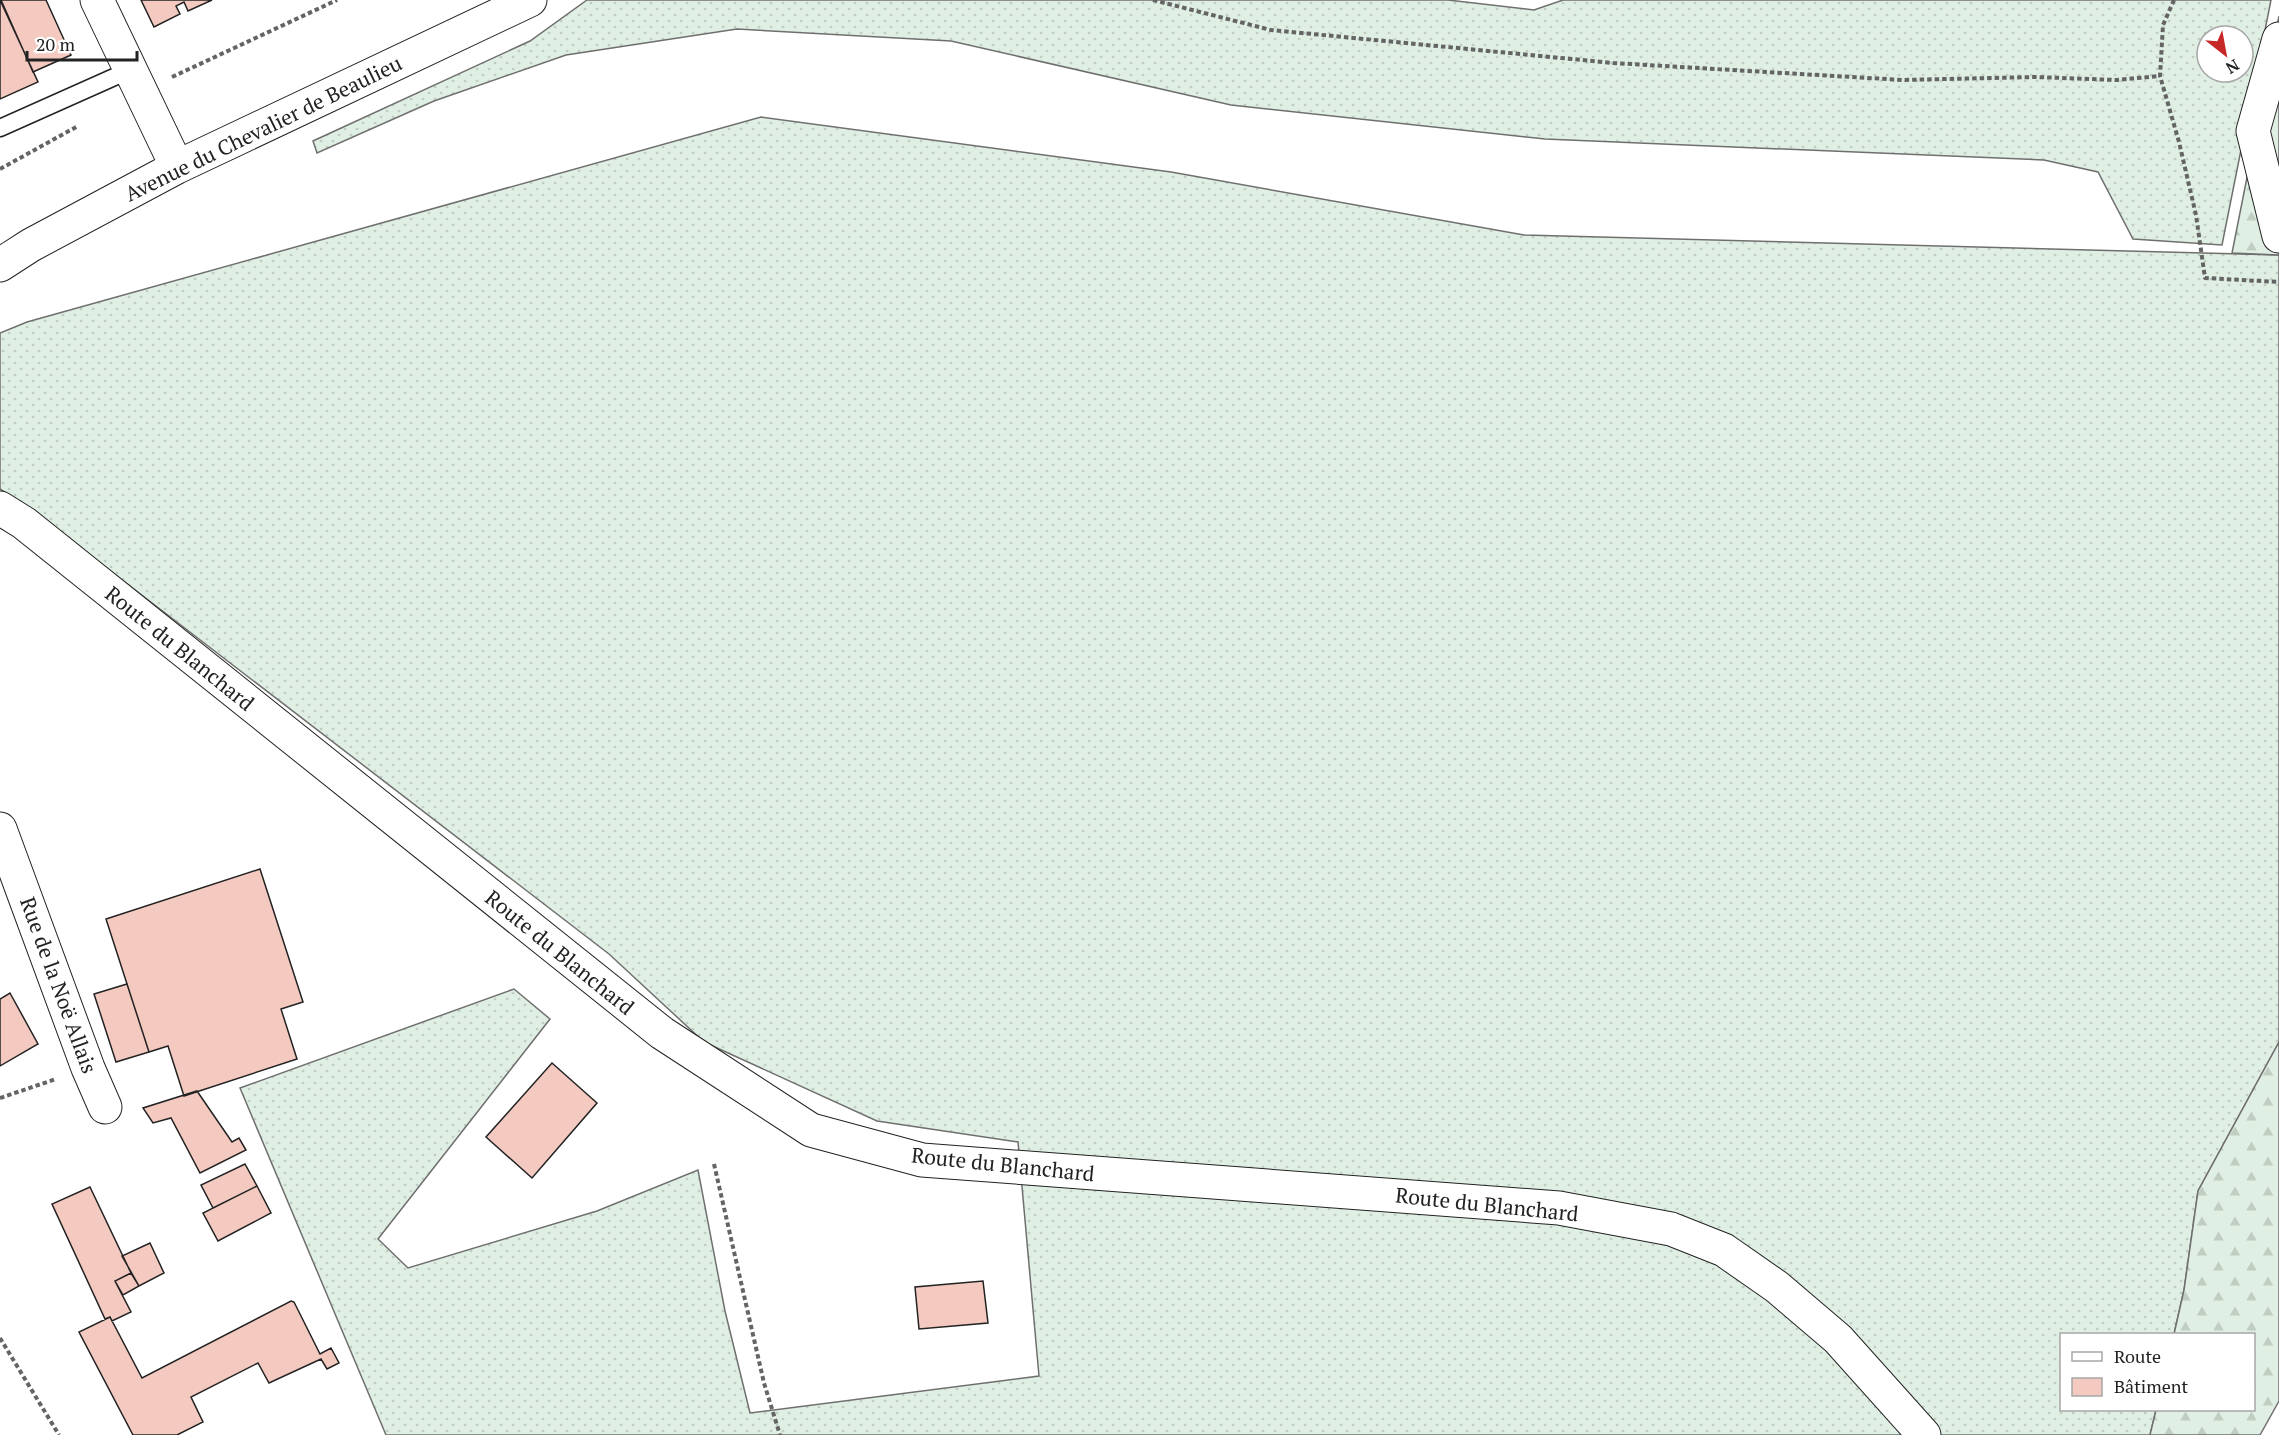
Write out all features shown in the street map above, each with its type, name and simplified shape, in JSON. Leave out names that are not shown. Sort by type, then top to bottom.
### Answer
[{"type":"street","points":[[97,0],[177,167]]},
{"type":"street","name":"Avenue du Chevalier de Beaulieu","points":[[0,265],[31,245],[177,167],[530,0]]},
{"type":"street","points":[[2279,39],[2253,131],[2279,236]]},
{"type":"street","name":"Route du Blanchard","points":[[0,508],[32,530],[662,1033],[812,1130],[922,1160],[1559,1208],[1671,1229],[1724,1251],[1777,1287],[1839,1339],[1924,1435]]},
{"type":"street","name":"Rue de la Noë Allais","points":[[0,829],[88,1068],[105,1107]]},
{"type":"lane","points":[[0,128],[130,70]]},
{"type":"path","points":[[168,79],[337,0]]},
{"type":"path","points":[[1153,0],[1271,30],[1613,63],[1903,80],[2036,77],[2116,80],[2160,76]]},
{"type":"path","points":[[2174,0],[2163,25],[2160,76],[2194,204],[2205,278],[2279,282]]},
{"type":"path","points":[[0,168],[81,124]]},
{"type":"path","points":[[0,1098],[88,1068]]},
{"type":"path","points":[[714,1164],[764,1383],[780,1435]]},
{"type":"path","points":[[0,1338],[59,1435]]},
{"type":"green space","points":[[587,0],[1448,0],[1534,10],[1563,0],[2271,0],[2255,80],[2255,24],[2195,24],[2195,84],[2254,84],[2222,245],[2133,239],[2098,172],[2044,160],[1545,139],[1231,105],[951,41],[737,29],[566,55],[434,101],[317,153],[313,141],[530,41]]},
{"type":"green space","points":[[2279,16],[2279,255],[2232,253]]},
{"type":"green space","points":[[761,117],[1171,172],[1524,235],[2279,255],[2279,1042],[2198,1191],[2184,1290],[2174,1333],[2060,1333],[2060,1411],[2156,1411],[2150,1435],[386,1435],[240,1088],[514,989],[550,1019],[378,1239],[408,1268],[597,1211],[698,1170],[725,1311],[750,1413],[1039,1376],[1018,1142],[877,1121],[704,1042],[609,954],[18,500],[0,489],[0,333],[27,322]]},
{"type":"green space","points":[[2279,1042],[2279,1401],[2260,1435],[2150,1435],[2156,1411],[2255,1411],[2255,1333],[2174,1333],[2184,1290],[2198,1191]]},
{"type":"building","points":[[0,0],[38,82],[0,99]]},
{"type":"building","points":[[1,0],[46,0],[71,55],[33,72]]},
{"type":"building","points":[[141,0],[212,0],[188,11],[184,2],[176,6],[180,14],[154,27]]},
{"type":"building","points":[[260,869],[303,1002],[281,1009],[297,1059],[184,1096],[168,1046],[149,1052],[106,919]]},
{"type":"building","points":[[127,984],[149,1052],[116,1062],[94,994]]},
{"type":"building","points":[[10,993],[38,1044],[0,1066],[0,999]]},
{"type":"building","points":[[552,1063],[597,1103],[532,1178],[486,1137]]},
{"type":"building","points":[[197,1091],[232,1142],[239,1138],[246,1150],[200,1173],[171,1118],[153,1123],[143,1108]]},
{"type":"building","points":[[245,1164],[257,1186],[213,1208],[201,1185]]},
{"type":"building","points":[[257,1186],[271,1213],[218,1241],[203,1213]]},
{"type":"building","points":[[90,1187],[131,1273],[115,1281],[131,1312],[112,1321],[110,1317],[105,1319],[52,1204]]},
{"type":"building","points":[[150,1243],[164,1273],[139,1286],[122,1256]]},
{"type":"building","points":[[131,1273],[139,1286],[123,1295],[115,1281]]},
{"type":"building","points":[[983,1281],[988,1323],[919,1329],[915,1287]]},
{"type":"building","points":[[291,1301],[294,1302],[320,1354],[331,1348],[339,1363],[327,1369],[321,1359],[269,1383],[258,1363],[191,1397],[203,1422],[177,1435],[133,1435],[79,1332],[110,1317],[142,1378]]}]
